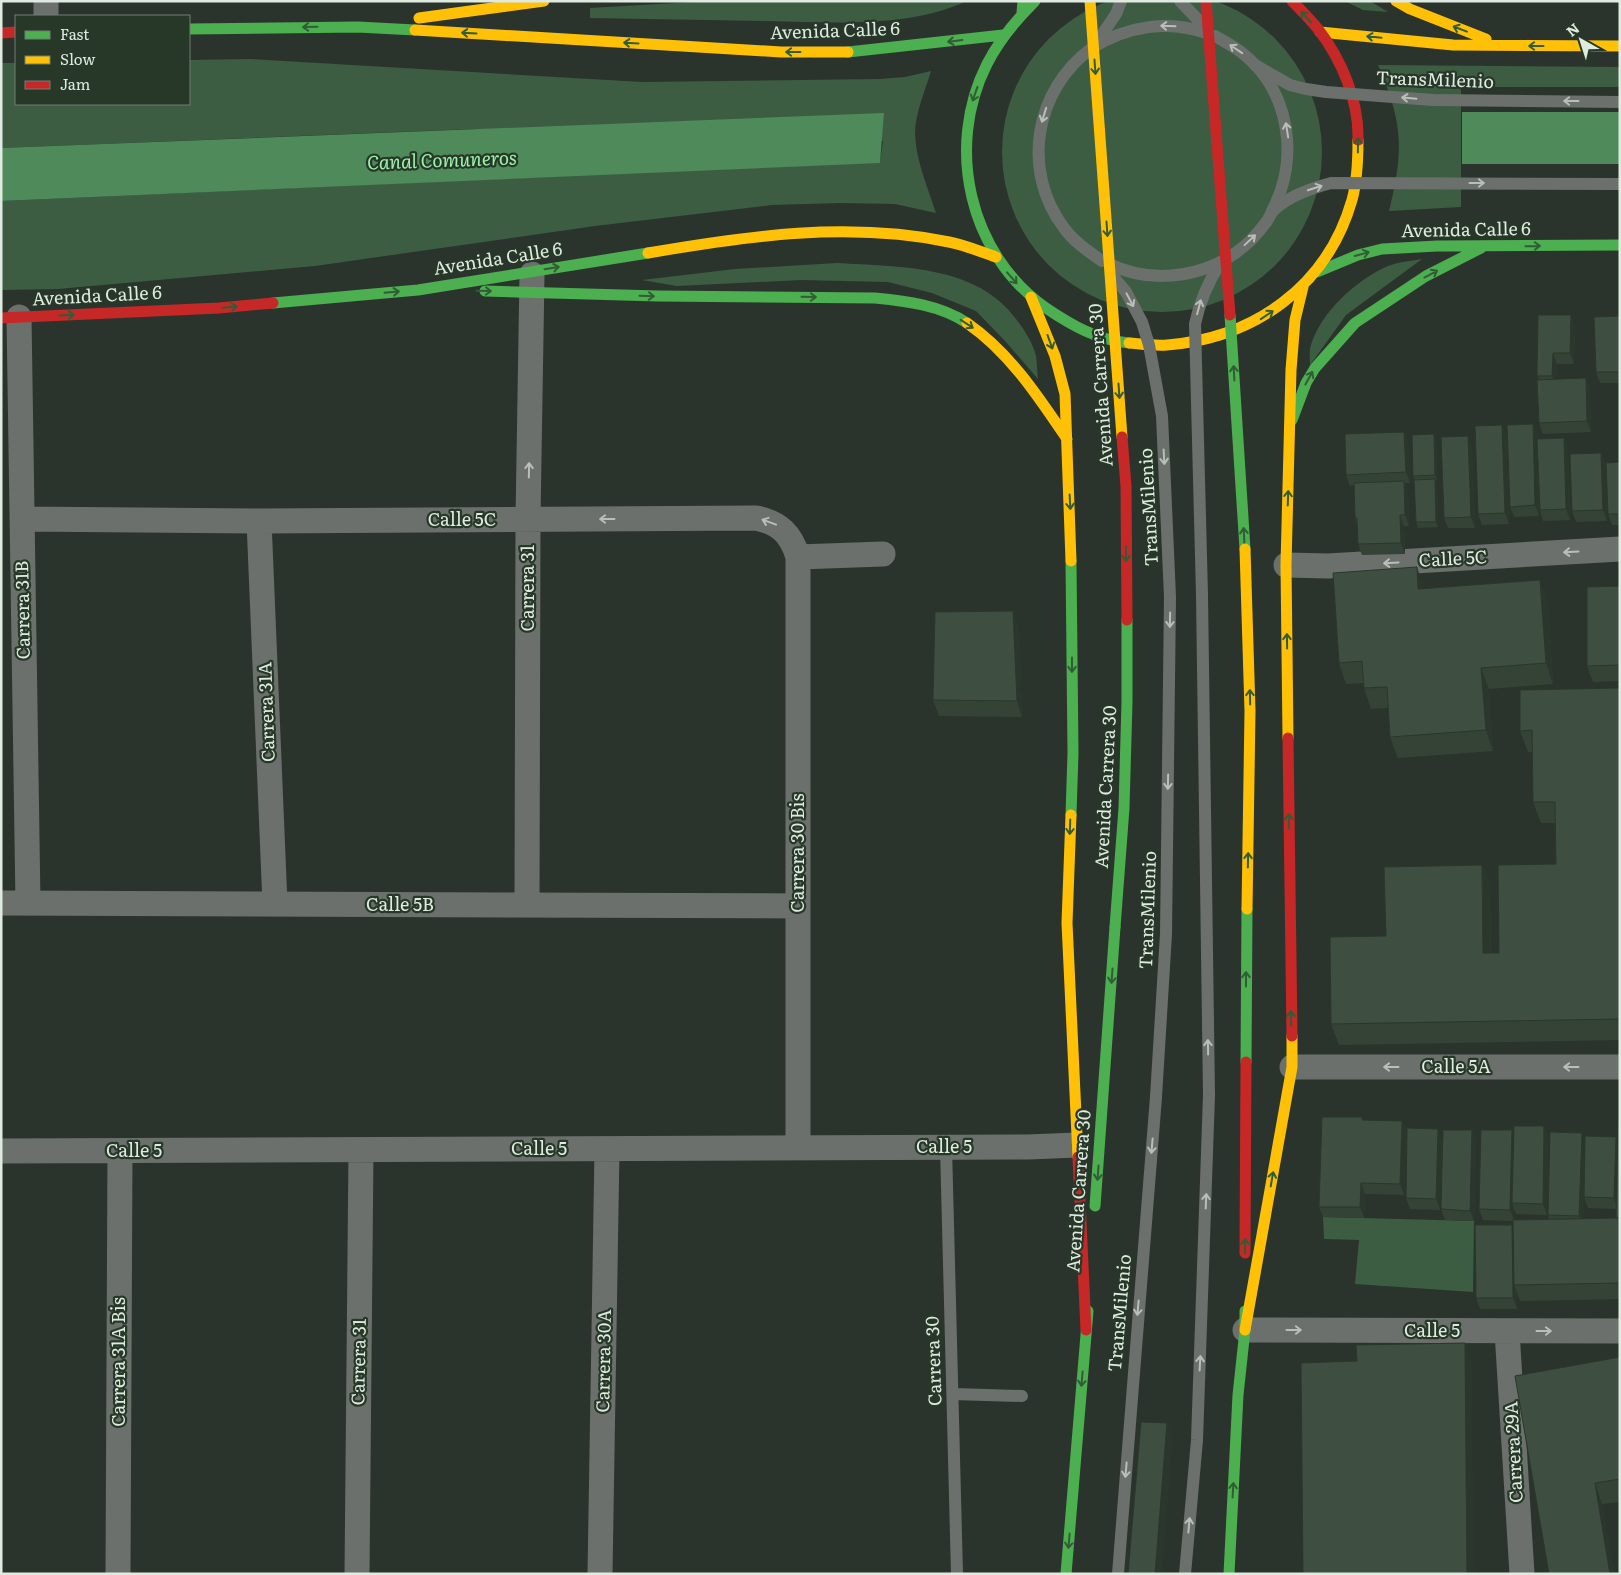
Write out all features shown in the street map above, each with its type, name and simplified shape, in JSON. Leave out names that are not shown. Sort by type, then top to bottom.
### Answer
[{"type":"main road","points":[[358,27],[544,1]]},
{"type":"main road","points":[[1036,1],[1022,7],[1003,35],[984,69],[971,106],[965,145],[968,184],[978,222],[996,257],[1012,278],[1031,297],[1072,326],[1119,342],[1169,346],[1218,338],[1264,318],[1303,287],[1317,272],[1343,228],[1357,178],[1358,126],[1346,76],[1320,32],[1292,1]]},
{"type":"main road","name":"Avenida Carrera 30","points":[[1066,1574],[1094,1227],[1124,808],[1127,702],[1126,486],[1090,1]]},
{"type":"main road","points":[[1206,1],[1233,359],[1248,595],[1250,724],[1245,1330]]},
{"type":"main road","points":[[1396,1],[1410,9],[1506,46]]},
{"type":"main road","name":"Avenida Calle 6","points":[[190,30],[358,27],[781,52],[846,52],[1003,35]]},
{"type":"main road","points":[[1,33],[15,32]]},
{"type":"main road","points":[[1320,32],[1453,45],[1620,46]]},
{"type":"main road","name":"Avenida Calle 6","points":[[10,317],[219,308],[531,282],[737,238],[801,232],[864,231],[908,236],[951,242],[996,257]]},
{"type":"main road","name":"Avenida Calle 6","points":[[1317,272],[1358,255],[1382,249],[1437,246],[1620,245]]},
{"type":"main road","points":[[1290,423],[1306,383],[1315,368],[1355,323],[1426,276],[1484,246]]},
{"type":"main road","points":[[418,290],[531,282],[658,296],[875,298],[910,302],[933,308],[963,320],[986,336],[1019,370],[1067,439]]},
{"type":"main road","points":[[1230,1574],[1238,1395],[1245,1330],[1292,1067],[1286,565],[1291,370],[1295,320],[1303,287]]},
{"type":"main road","points":[[1031,297],[1055,356],[1065,394],[1072,547],[1072,763],[1067,923],[1086,1330]]},
{"type":"street","points":[[46,1],[46,15]]},
{"type":"street","name":"Carrera 31","points":[[527,905],[531,282]]},
{"type":"street","name":"Carrera 31B","points":[[10,317],[22,518],[12,616],[28,903]]},
{"type":"street","name":"Calle 5C","points":[[22,518],[259,521],[756,518],[770,521],[783,530],[794,544],[798,558]]},
{"type":"street","name":"Carrera 31A","points":[[259,521],[275,904]]},
{"type":"street","name":"Calle 5C","points":[[1286,565],[1328,566],[1620,549]]},
{"type":"street","points":[[798,558],[883,554]]},
{"type":"street","name":"Carrera 30 Bis","points":[[798,558],[798,1148]]},
{"type":"street","name":"Calle 5B","points":[[1,903],[798,906]]},
{"type":"street","name":"Calle 5A","points":[[1292,1067],[1620,1067]]},
{"type":"street","name":"Calle 5","points":[[1,1151],[1077,1145]]},
{"type":"street","name":"Carrera 30A","points":[[600,1574],[607,1149]]},
{"type":"street","name":"Carrera 31","points":[[357,1574],[361,1150]]},
{"type":"street","name":"Carrera 31A Bis","points":[[118,1574],[120,1151]]},
{"type":"street","name":"Calle 5","points":[[1245,1330],[1620,1331]]},
{"type":"street","name":"Carrera 29A","points":[[1507,1331],[1522,1574]]},
{"type":"lane","name":"TransMilenio","points":[[1121,1],[1107,28],[1092,48],[1069,70],[1054,90],[1042,121],[1038,154],[1043,186],[1056,216],[1064,229],[1076,242],[1102,261],[1136,274],[1161,276],[1196,272],[1221,262],[1249,242],[1267,221],[1278,201],[1286,174],[1288,156],[1287,127],[1278,99],[1255,64]]},
{"type":"lane","name":"TransMilenio","points":[[1180,1],[1215,36],[1242,52],[1255,64],[1290,85],[1326,92],[1433,100],[1620,102]]},
{"type":"lane","name":"TransMilenio","points":[[1092,48],[1108,38],[1151,26],[1181,27],[1215,36]]},
{"type":"lane","name":"TransMilenio","points":[[1272,211],[1312,188],[1331,183],[1620,184]]},
{"type":"lane","name":"TransMilenio","points":[[1102,261],[1126,292],[1142,322],[1149,345],[1162,416],[1170,597],[1166,934],[1156,1097],[1118,1574]]},
{"type":"lane","name":"TransMilenio","points":[[1184,1574],[1197,1440],[1209,1095],[1202,596],[1195,324],[1199,305],[1207,284],[1221,262]]},
{"type":"lane","name":"Carrera 30","points":[[946,1147],[957,1574]]},
{"type":"lane","points":[[953,1394],[1022,1396]]},
{"type":"shaded area","points":[[1115,-1],[1209,-1],[1238,11],[1251,19],[1264,28],[1286,50],[1303,76],[1315,105],[1321,136],[1321,168],[1315,199],[1303,228],[1286,254],[1264,276],[1238,293],[1209,305],[1178,311],[1146,311],[1115,305],[1086,293],[1060,276],[1038,254],[1021,228],[1009,199],[1003,168],[1002,152],[1005,121],[1014,91],[1029,63],[1038,50],[1060,28],[1086,11]]},
{"type":"shaded area","points":[[710,1],[967,1],[919,16],[868,22],[590,18],[590,8]]},
{"type":"shaded area","points":[[1345,1],[1370,1],[1388,12],[1363,10]]},
{"type":"shaded area","points":[[250,59],[642,82],[880,79],[905,77],[931,71],[918,111],[915,134],[920,164],[936,213],[895,204],[772,205],[595,226],[315,266],[58,289],[1,290],[1,201],[880,162],[883,141],[473,129],[1,148],[1,63],[15,63],[15,105],[190,105],[190,60]]},
{"type":"shaded area","points":[[1378,65],[1620,67],[1620,87],[1461,87],[1461,207],[1389,211],[1398,168],[1399,146],[1396,117]]},
{"type":"shaded area","points":[[1422,259],[1346,315],[1310,365],[1310,347],[1316,333],[1331,309],[1341,298],[1352,288],[1388,266]]},
{"type":"shaded area","points":[[837,263],[910,268],[934,272],[958,278],[980,288],[999,301],[1025,332],[1036,356],[1038,379],[976,311],[932,293],[888,282],[801,280],[677,286],[642,280],[735,269]]},
{"type":"shaded area","points":[[1323,1217],[1474,1221],[1473,1292],[1355,1284],[1359,1240],[1324,1239]]},
{"type":"water","points":[[1462,112],[1620,112],[1620,164],[1462,164]]},
{"type":"water","name":"Canal Comuneros","points":[[884,113],[880,163],[1,201],[1,148]]},
{"type":"building","points":[[1538,315],[1571,315],[1570,353],[1553,353],[1552,376],[1537,376]]},
{"type":"building","points":[[1620,316],[1620,372],[1596,372],[1594,317]]},
{"type":"building","points":[[1586,378],[1587,421],[1539,423],[1537,380]]},
{"type":"building","points":[[1533,424],[1535,505],[1510,507],[1507,425]]},
{"type":"building","points":[[1502,425],[1505,513],[1478,514],[1475,426]]},
{"type":"building","points":[[1404,432],[1406,472],[1346,475],[1345,434]]},
{"type":"building","points":[[1434,434],[1435,475],[1413,476],[1412,435]]},
{"type":"building","points":[[1468,436],[1471,517],[1444,518],[1441,437]]},
{"type":"building","points":[[1564,438],[1566,509],[1540,510],[1537,439]]},
{"type":"building","points":[[1601,453],[1603,510],[1572,511],[1570,454]]},
{"type":"building","points":[[1620,462],[1620,514],[1608,514],[1606,463]]},
{"type":"building","points":[[1435,479],[1436,522],[1416,522],[1414,480]]},
{"type":"building","points":[[1404,481],[1405,515],[1400,515],[1401,543],[1358,544],[1354,483]]},
{"type":"building","points":[[1417,567],[1418,589],[1540,580],[1546,663],[1481,668],[1486,730],[1390,737],[1387,687],[1364,688],[1362,661],[1339,663],[1333,573]]},
{"type":"building","points":[[1620,586],[1619,688],[1619,665],[1587,666],[1587,587]]},
{"type":"building","points":[[1013,611],[1017,701],[933,700],[935,612]]},
{"type":"building","points":[[1620,688],[1620,1019],[1331,1024],[1330,937],[1386,936],[1384,867],[1482,865],[1483,953],[1499,953],[1498,865],[1556,864],[1555,802],[1533,802],[1532,730],[1520,731],[1520,690]]},
{"type":"building","points":[[1322,1117],[1362,1117],[1362,1120],[1402,1121],[1400,1184],[1361,1183],[1360,1207],[1319,1207]]},
{"type":"building","points":[[1514,1126],[1544,1126],[1543,1204],[1512,1203]]},
{"type":"building","points":[[1618,1126],[1620,1126],[1620,1218],[1616,1218]]},
{"type":"building","points":[[1407,1128],[1438,1129],[1436,1199],[1406,1198]]},
{"type":"building","points":[[1443,1130],[1472,1130],[1470,1211],[1441,1209]]},
{"type":"building","points":[[1481,1130],[1512,1130],[1510,1210],[1479,1209]]},
{"type":"building","points":[[1550,1132],[1582,1133],[1579,1216],[1548,1215]]},
{"type":"building","points":[[1585,1136],[1616,1137],[1614,1198],[1584,1197]]},
{"type":"building","points":[[1620,1218],[1620,1283],[1514,1285],[1513,1220]]},
{"type":"building","points":[[1475,1225],[1512,1225],[1513,1298],[1476,1298]]},
{"type":"building","points":[[1465,1343],[1467,1574],[1303,1574],[1301,1363],[1357,1361],[1356,1345]]},
{"type":"building","points":[[1620,1357],[1620,1479],[1595,1483],[1610,1574],[1549,1574],[1515,1376]]},
{"type":"building","points":[[1141,1422],[1167,1423],[1155,1574],[1128,1574]]},
{"type":"traffic: fast","points":[[1022,13],[1023,1]]},
{"type":"traffic: fast","points":[[1035,1],[1002,39],[987,64],[974,96],[968,130],[967,163],[972,197],[982,229],[998,259],[1020,285],[1046,308],[1075,326],[1106,339],[1129,343]]},
{"type":"traffic: fast","points":[[190,29],[358,27],[415,30]]},
{"type":"traffic: fast","points":[[848,52],[1003,35]]},
{"type":"traffic: fast","points":[[1317,272],[1358,255],[1382,249],[1437,246],[1620,245]]},
{"type":"traffic: fast","points":[[1292,420],[1306,383],[1315,368],[1355,323],[1426,276],[1481,248]]},
{"type":"traffic: fast","points":[[273,303],[418,290],[648,253]]},
{"type":"traffic: fast","points":[[485,291],[658,296],[875,298],[911,302],[934,308],[967,323]]},
{"type":"traffic: fast","points":[[1230,315],[1245,549]]},
{"type":"traffic: fast","points":[[1071,561],[1073,753],[1071,815]]},
{"type":"traffic: fast","points":[[1115,927],[1124,808],[1127,620]]},
{"type":"traffic: fast","points":[[1246,1062],[1247,909]]},
{"type":"traffic: fast","points":[[1095,1206],[1115,927]]},
{"type":"traffic: fast","points":[[1066,1574],[1088,1311]]},
{"type":"traffic: fast","points":[[1229,1574],[1238,1395],[1245,1330],[1245,1311]]},
{"type":"traffic: slow","points":[[419,18],[544,1]]},
{"type":"traffic: slow","points":[[1090,1],[1122,437]]},
{"type":"traffic: slow","points":[[1396,1],[1410,9],[1486,39]]},
{"type":"traffic: slow","points":[[415,30],[781,52],[848,52]]},
{"type":"traffic: slow","points":[[1320,32],[1453,45],[1620,46]]},
{"type":"traffic: slow","points":[[1129,343],[1167,345],[1199,340],[1229,332],[1257,319],[1283,302],[1305,282],[1325,258],[1340,231],[1354,193],[1358,140]]},
{"type":"traffic: slow","points":[[648,253],[723,241],[798,233],[874,232],[955,243],[996,257]]},
{"type":"traffic: slow","points":[[1288,738],[1286,565],[1291,370],[1295,320],[1303,287]]},
{"type":"traffic: slow","points":[[1031,297],[1055,356],[1065,394],[1071,561]]},
{"type":"traffic: slow","points":[[967,323],[997,348],[1010,362],[1034,391],[1067,439]]},
{"type":"traffic: slow","points":[[1245,549],[1250,711],[1247,909]]},
{"type":"traffic: slow","points":[[1071,815],[1067,923],[1078,1157]]},
{"type":"traffic: slow","points":[[1245,1330],[1292,1067],[1292,1036]]},
{"type":"traffic: jam","points":[[1206,1],[1230,315]]},
{"type":"traffic: jam","points":[[1292,1],[1318,29],[1335,54],[1352,96],[1358,125],[1358,140]]},
{"type":"traffic: jam","points":[[1,33],[15,32]]},
{"type":"traffic: jam","points":[[1,318],[219,308],[273,303]]},
{"type":"traffic: jam","points":[[1122,437],[1126,486],[1127,620]]},
{"type":"traffic: jam","points":[[1288,738],[1292,1036]]},
{"type":"traffic: jam","points":[[1245,1253],[1246,1062]]},
{"type":"traffic: jam","points":[[1078,1157],[1086,1330]]}]
